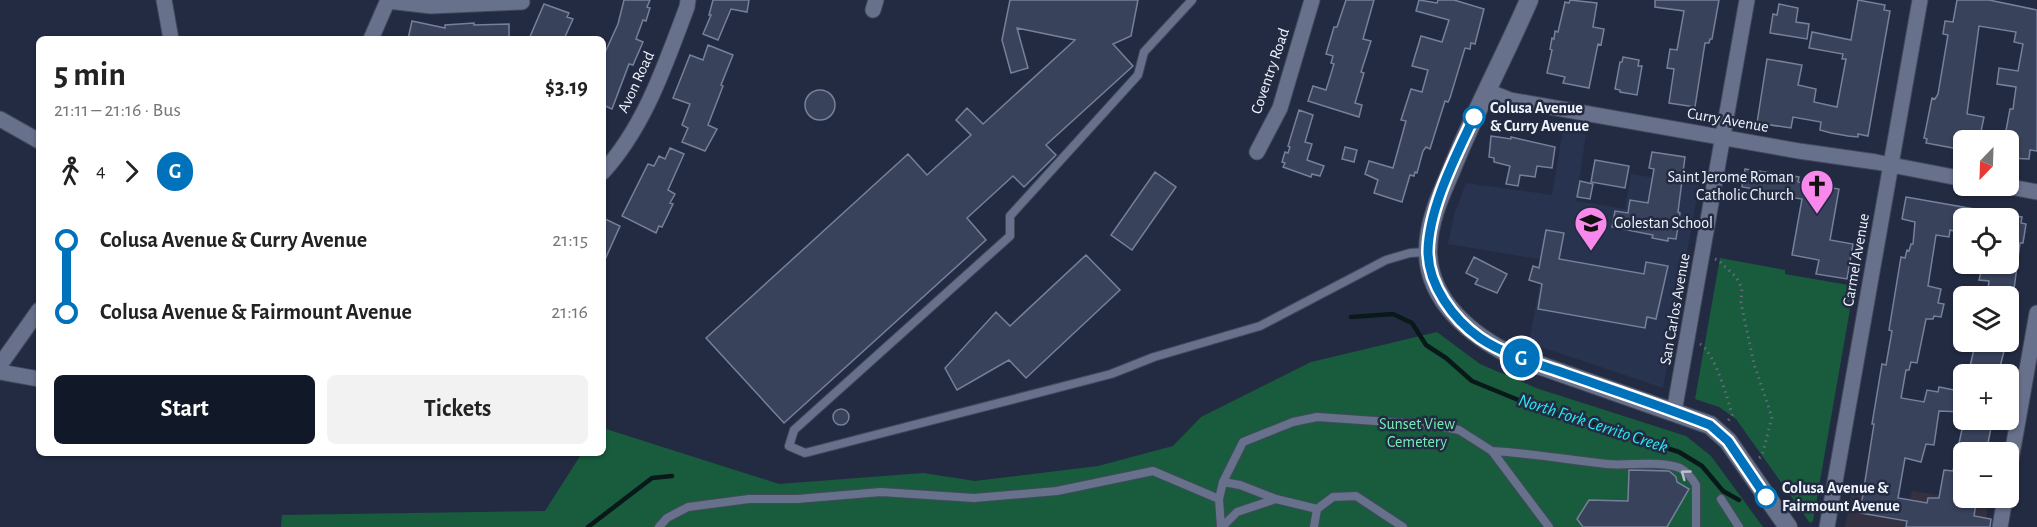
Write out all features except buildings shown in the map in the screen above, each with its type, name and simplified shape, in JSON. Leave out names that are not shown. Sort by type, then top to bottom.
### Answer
[{"type":"street","points":[[164,0],[170,36]]},
{"type":"street","points":[[372,36],[388,0],[431,6],[522,2]]},
{"type":"street","name":"Avon Road","points":[[606,168],[624,147],[660,80],[688,0]]},
{"type":"street","name":"Coventry Road","points":[[1257,152],[1280,108],[1312,0]]},
{"type":"street","points":[[1529,0],[1466,135],[1439,200],[1431,229],[1428,252],[1435,283],[1442,298],[1453,313],[1479,338],[1513,356],[1710,425],[1720,432],[1788,527]]},
{"type":"street","name":"San Carlos Avenue","points":[[1674,411],[1747,0]]},
{"type":"street","name":"Carmel Avenue","points":[[1827,527],[1920,0]]},
{"type":"street","name":"Curry Avenue","points":[[1487,91],[1505,99],[1953,177]]},
{"type":"street","points":[[0,120],[36,139]]},
{"type":"street","points":[[2019,189],[2037,192]]},
{"type":"street","points":[[0,365],[36,313]]},
{"type":"street","points":[[2014,442],[2037,313]]},
{"type":"street","points":[[0,372],[36,378]]},
{"type":"street","points":[[2000,527],[2003,508]]},
{"type":"lane","points":[[1192,0],[1144,52],[1138,75],[1010,216],[1010,236],[794,430],[789,446],[805,453],[1111,374],[1154,357],[1260,326],[1386,260],[1410,253],[1428,252]]},
{"type":"lane","points":[[1221,527],[1219,499],[1223,482],[1243,442],[1293,422],[1317,417],[1434,425],[1460,430],[1492,451],[1549,527]]},
{"type":"lane","points":[[1492,451],[1531,453],[1608,464],[1653,465],[1681,469],[1693,479],[1696,485],[1696,527]]},
{"type":"lane","points":[[659,527],[667,518],[688,507],[749,499],[797,499],[881,492],[974,498],[1057,491],[1153,471],[1219,499]]},
{"type":"lane","points":[[1223,482],[1240,485],[1276,499],[1317,509]]},
{"type":"lane","points":[[1314,527],[1317,509],[1333,497],[1356,496],[1402,527]]},
{"type":"lane","points":[[1221,527],[1237,512],[1276,499]]},
{"type":"lane","points":[[1720,499],[1739,527]]},
{"type":"path","points":[[1702,257],[1719,260],[1736,277],[1742,288],[1741,303],[1754,364],[1772,417],[1762,456],[1745,467]]},
{"type":"path","points":[[1688,339],[1706,347],[1728,400],[1732,415],[1720,432]]},
{"type":"shaded area","name":"Golestan School","points":[[1563,130],[1586,134],[1576,201],[1625,209],[1631,174],[1699,185],[1663,388],[1529,343],[1544,260],[1448,244],[1454,215],[1466,183],[1552,195]]},
{"type":"shaded area","points":[[1852,489],[1910,499],[1912,491],[1953,497],[1953,508],[1988,508],[1984,527],[1845,527]]},
{"type":"green space","points":[[1720,258],[1785,270],[1785,274],[1854,286],[1813,521],[1810,523],[1736,419],[1719,407],[1695,399]]},
{"type":"green space","name":"Sunset View Cemetery","points":[[1437,332],[1480,364],[1536,388],[1686,436],[1711,456],[1763,527],[281,527],[282,515],[545,511],[580,456],[606,456],[606,429],[779,484],[923,473],[975,481],[1098,466],[1173,446],[1201,417],[1311,362]]},
{"type":"waterway","name":"North Fork Cerrito Creek","points":[[1351,317],[1393,314],[1412,323],[1426,345],[1446,358],[1472,381],[1550,413],[1590,423],[1679,452],[1702,466],[1723,491],[1739,500]]},
{"type":"waterway","name":"North Fork Cerrito Creek","points":[[588,527],[652,478],[672,476]]},
{"type":"bus line","name":"G","points":[[1474,117],[1439,200],[1431,229],[1428,252],[1435,283],[1453,313],[1479,338],[1513,356],[1710,425],[1728,441],[1766,497]]},
{"type":"place","name":"Colusa Avenue & Curry Avenue","points":[[1474,117]]},
{"type":"place","name":"Saint Jerome Roman Catholic Church","points":[[1817,215]]},
{"type":"place","name":"Golestan School","points":[[1591,252]]},
{"type":"place","name":"Colusa Avenue & Fairmount Avenue","points":[[1766,497]]}]
